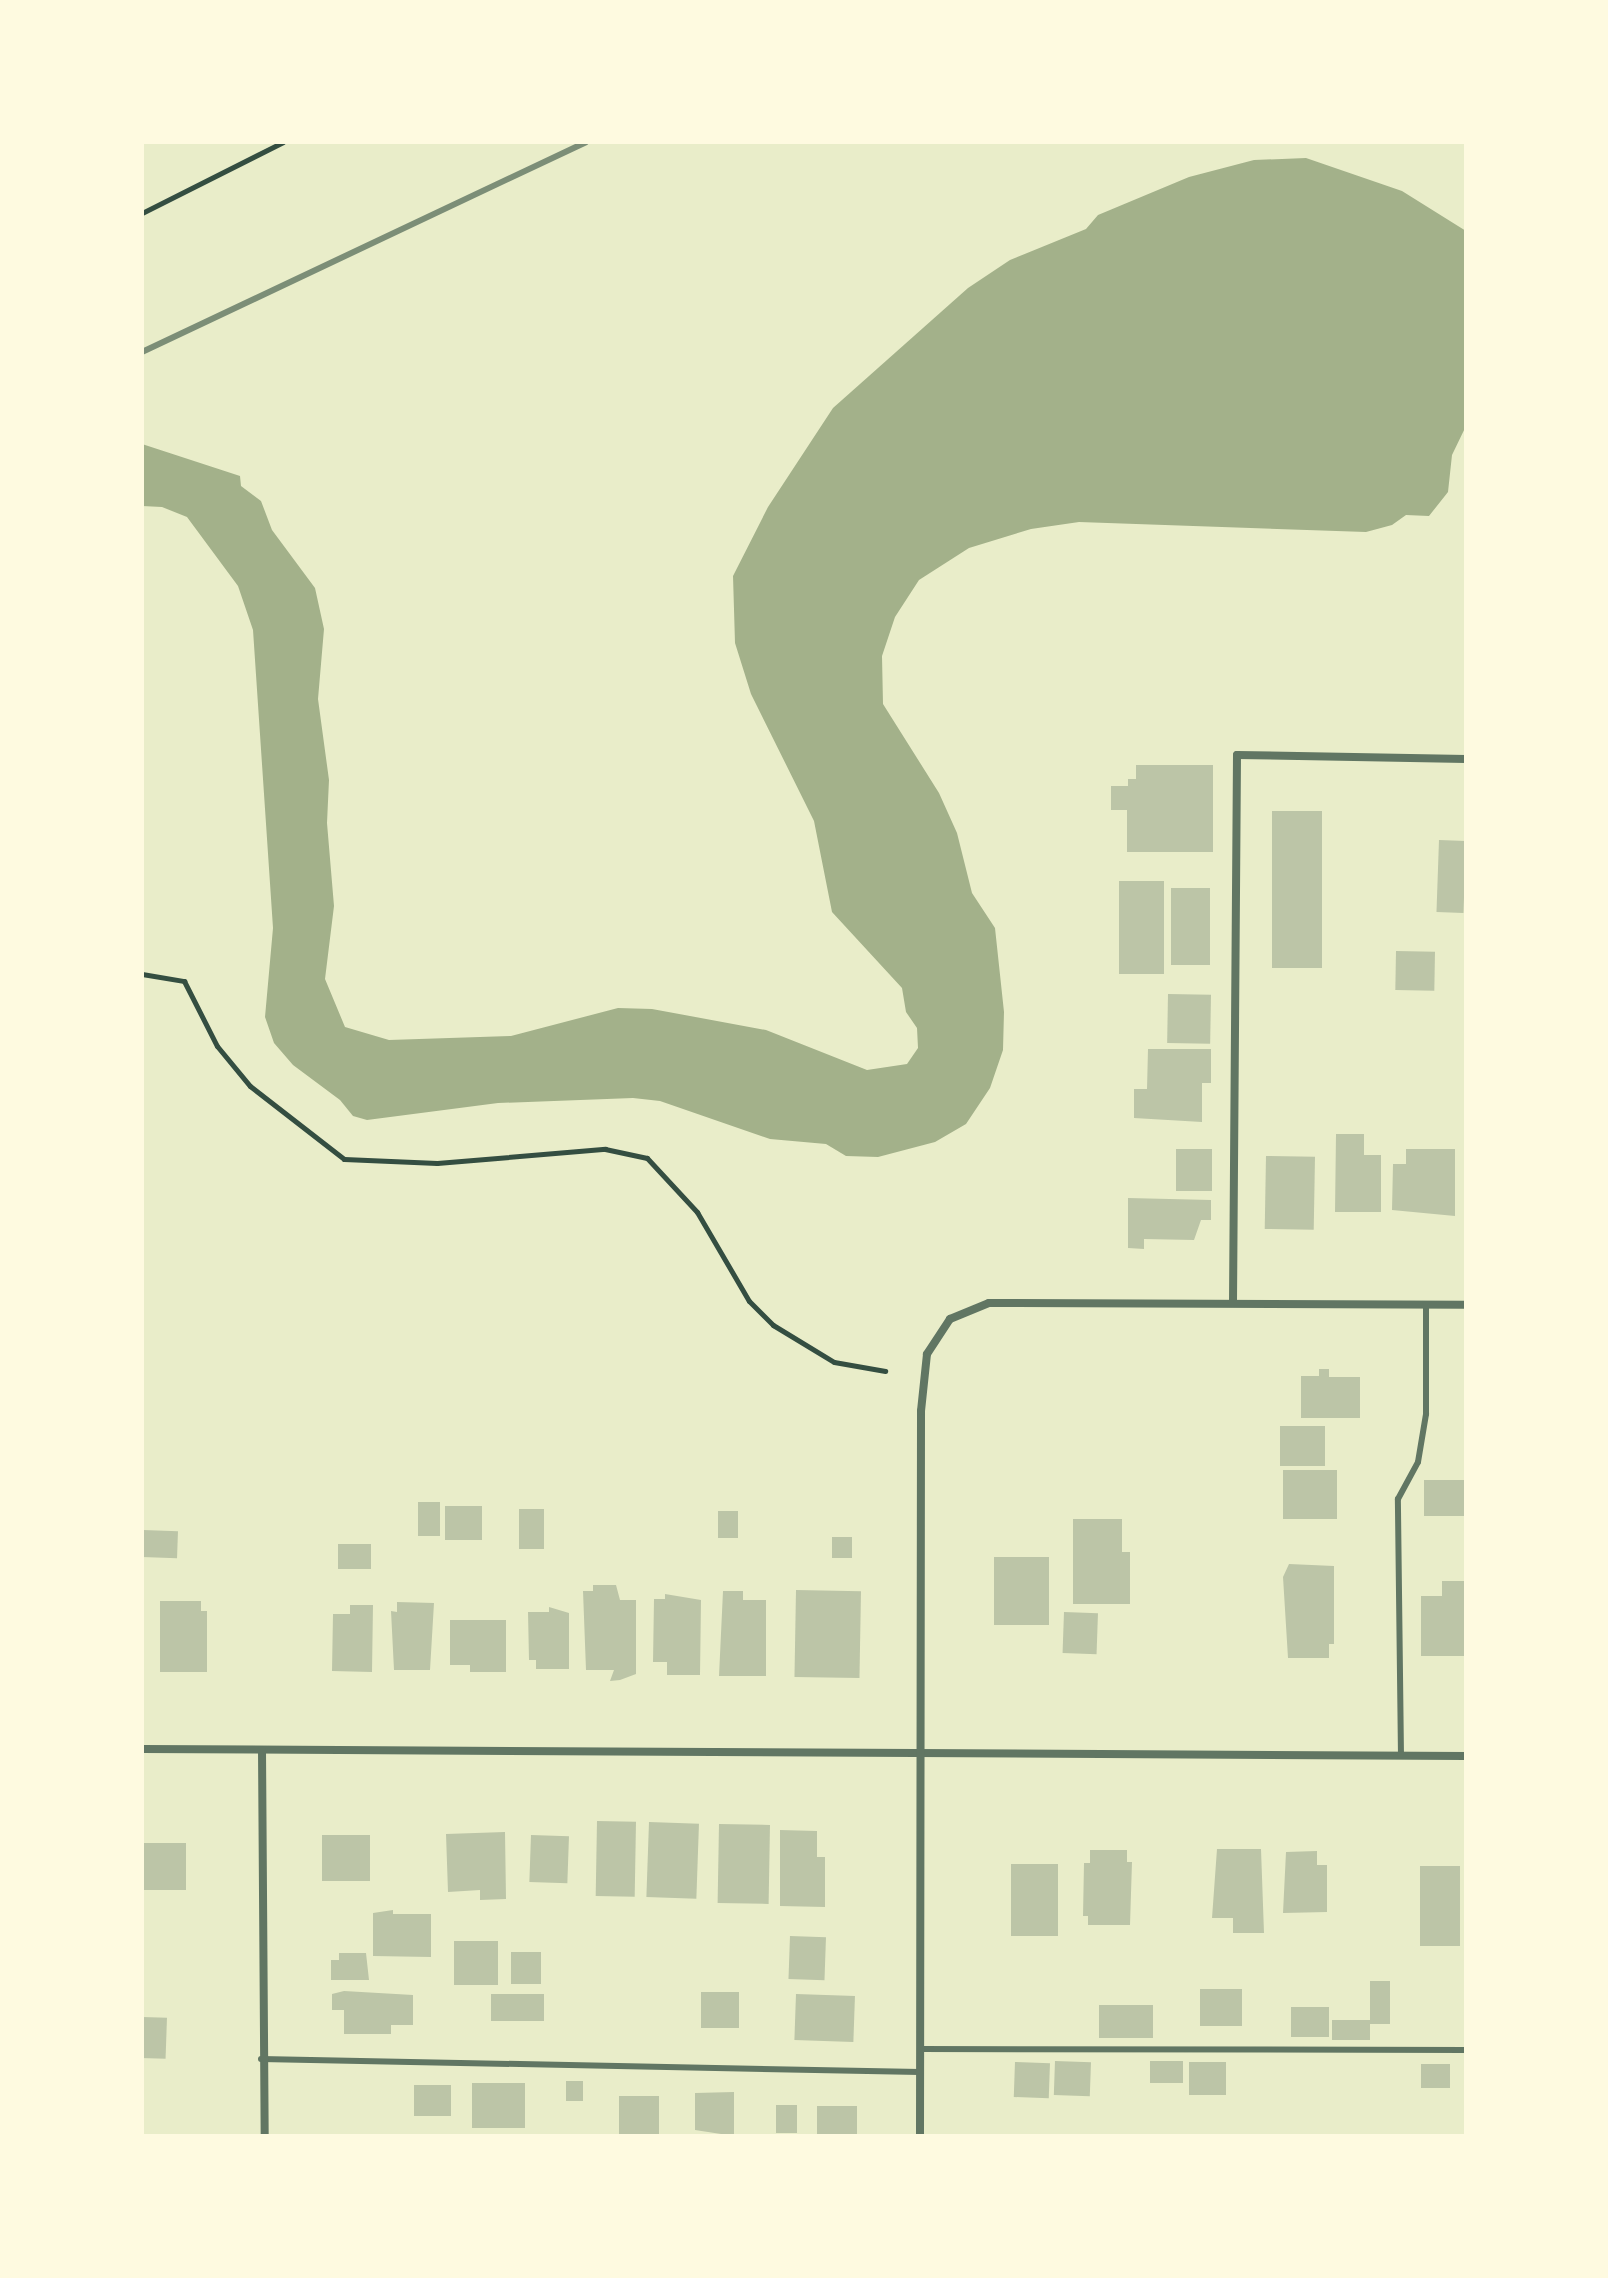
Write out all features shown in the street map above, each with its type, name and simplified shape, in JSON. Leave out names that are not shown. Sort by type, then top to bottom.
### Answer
[{"type":"street","points":[[1233,1302],[1237,755],[1466,759]]},
{"type":"street","points":[[920,2136],[921,1411],[927,1354],[950,1319],[989,1303],[1466,1305]]},
{"type":"street","points":[[142,1749],[1466,1756]]},
{"type":"street","points":[[262,1750],[261,2059],[265,2136]]},
{"type":"lane","points":[[1401,1756],[1398,1499],[1418,1462],[1426,1414],[1426,1305]]},
{"type":"lane","points":[[920,2049],[1466,2050]]},
{"type":"lane","points":[[261,2059],[920,2072]]},
{"type":"path","points":[[142,213],[283,142]]},
{"type":"path","points":[[142,974],[184,981],[217,1046],[250,1086],[344,1159],[437,1163],[605,1149],[647,1158],[697,1212],[749,1301],[773,1325],[834,1362],[885,1371]]},
{"type":"shaded area","points":[[1306,158],[1402,191],[1466,231],[1466,426],[1452,455],[1448,492],[1429,516],[1406,515],[1392,525],[1366,532],[1079,522],[1031,529],[969,548],[919,580],[895,617],[882,656],[883,704],[939,793],[957,833],[972,893],[995,928],[1004,1012],[1003,1050],[990,1088],[966,1124],[935,1142],[878,1157],[846,1156],[826,1144],[770,1139],[660,1101],[633,1098],[498,1103],[367,1120],[353,1116],[340,1100],[293,1065],[274,1043],[265,1017],[273,928],[253,630],[238,586],[187,517],[162,507],[142,506],[142,444],[240,476],[241,486],[261,501],[272,530],[315,588],[324,629],[318,699],[329,780],[327,823],[334,906],[325,979],[345,1027],[389,1040],[511,1036],[618,1008],[652,1009],[766,1030],[867,1070],[907,1064],[918,1048],[917,1028],[906,1012],[902,988],[832,912],[814,821],[751,694],[735,643],[733,576],[768,507],[833,408],[968,288],[1010,260],[1086,229],[1098,215],[1189,177],[1254,160]]},
{"type":"building","points":[[1136,765],[1213,765],[1213,852],[1127,852],[1127,810],[1111,810],[1111,786],[1128,786],[1128,779],[1136,779]]},
{"type":"building","points":[[1272,811],[1322,811],[1322,968],[1272,968]]},
{"type":"building","points":[[1439,840],[1466,841],[1463,913],[1436,912]]},
{"type":"building","points":[[1119,881],[1164,881],[1164,974],[1119,974]]},
{"type":"building","points":[[1171,888],[1210,888],[1210,965],[1171,965]]},
{"type":"building","points":[[1396,951],[1435,952],[1434,991],[1395,990]]},
{"type":"building","points":[[1168,994],[1211,995],[1210,1044],[1167,1043]]},
{"type":"building","points":[[1148,1049],[1211,1049],[1211,1083],[1202,1083],[1202,1122],[1134,1118],[1134,1089],[1147,1089]]},
{"type":"building","points":[[1336,1134],[1364,1134],[1364,1155],[1381,1155],[1381,1212],[1335,1212]]},
{"type":"building","points":[[1176,1149],[1212,1149],[1212,1191],[1176,1191]]},
{"type":"building","points":[[1406,1149],[1455,1149],[1455,1216],[1392,1210],[1393,1164],[1406,1164]]},
{"type":"building","points":[[1266,1156],[1315,1157],[1314,1230],[1265,1229]]},
{"type":"building","points":[[1128,1198],[1211,1200],[1211,1220],[1201,1220],[1194,1240],[1144,1239],[1144,1249],[1128,1248]]},
{"type":"building","points":[[1319,1369],[1329,1369],[1329,1377],[1360,1377],[1360,1418],[1301,1418],[1301,1376],[1319,1376]]},
{"type":"building","points":[[1280,1426],[1325,1426],[1325,1466],[1280,1466]]},
{"type":"building","points":[[1283,1470],[1337,1470],[1337,1519],[1283,1519]]},
{"type":"building","points":[[1424,1480],[1464,1480],[1464,1516],[1424,1516]]},
{"type":"building","points":[[418,1502],[440,1502],[440,1536],[418,1536]]},
{"type":"building","points":[[445,1506],[482,1506],[482,1540],[445,1540]]},
{"type":"building","points":[[519,1509],[544,1509],[544,1549],[519,1549]]},
{"type":"building","points":[[718,1511],[738,1511],[738,1538],[718,1538]]},
{"type":"building","points":[[1073,1519],[1122,1519],[1122,1552],[1130,1552],[1130,1604],[1073,1604]]},
{"type":"building","points":[[143,1530],[178,1531],[177,1558],[142,1557]]},
{"type":"building","points":[[832,1537],[852,1537],[852,1558],[832,1558]]},
{"type":"building","points":[[338,1544],[371,1544],[371,1569],[338,1569]]},
{"type":"building","points":[[994,1557],[1049,1557],[1049,1625],[994,1625]]},
{"type":"building","points":[[1289,1564],[1334,1566],[1334,1644],[1329,1644],[1329,1658],[1288,1658],[1283,1577]]},
{"type":"building","points":[[1442,1581],[1466,1581],[1466,1656],[1421,1656],[1421,1596],[1442,1596]]},
{"type":"building","points":[[593,1585],[616,1585],[620,1600],[636,1600],[636,1674],[610,1681],[614,1670],[586,1670],[583,1591],[593,1591]]},
{"type":"building","points":[[796,1590],[861,1591],[859,1678],[794,1677]]},
{"type":"building","points":[[723,1591],[743,1591],[743,1600],[766,1600],[766,1676],[719,1676]]},
{"type":"building","points":[[665,1594],[701,1600],[700,1675],[667,1675],[667,1662],[653,1662],[654,1599],[665,1599]]},
{"type":"building","points":[[160,1601],[201,1601],[201,1611],[207,1611],[207,1672],[160,1672]]},
{"type":"building","points":[[397,1602],[434,1603],[430,1670],[394,1670],[391,1611],[397,1612]]},
{"type":"building","points":[[350,1605],[373,1605],[372,1672],[332,1671],[333,1614],[350,1614]]},
{"type":"building","points":[[549,1607],[569,1613],[569,1669],[536,1669],[536,1660],[529,1660],[528,1612],[549,1612]]},
{"type":"building","points":[[1064,1612],[1098,1613],[1097,1654],[1063,1653]]},
{"type":"building","points":[[450,1620],[506,1620],[506,1672],[470,1672],[470,1665],[450,1665]]},
{"type":"building","points":[[597,1821],[636,1822],[635,1897],[596,1896]]},
{"type":"building","points":[[649,1822],[699,1824],[696,1899],[646,1897]]},
{"type":"building","points":[[719,1824],[770,1825],[769,1904],[718,1903]]},
{"type":"building","points":[[780,1830],[817,1831],[817,1857],[825,1857],[825,1907],[780,1906]]},
{"type":"building","points":[[505,1832],[506,1899],[480,1900],[480,1890],[448,1892],[446,1834]]},
{"type":"building","points":[[322,1835],[370,1835],[370,1881],[322,1881]]},
{"type":"building","points":[[531,1835],[569,1836],[567,1883],[529,1882]]},
{"type":"building","points":[[142,1843],[186,1843],[186,1890],[142,1890]]},
{"type":"building","points":[[1217,1849],[1261,1849],[1264,1933],[1233,1933],[1233,1918],[1212,1918]]},
{"type":"building","points":[[1090,1850],[1127,1850],[1127,1862],[1132,1862],[1130,1925],[1088,1925],[1088,1916],[1083,1916],[1084,1863],[1090,1863]]},
{"type":"building","points":[[1317,1851],[1317,1865],[1327,1865],[1327,1912],[1283,1913],[1286,1852]]},
{"type":"building","points":[[1011,1864],[1058,1864],[1058,1936],[1011,1936]]},
{"type":"building","points":[[1420,1866],[1460,1866],[1460,1946],[1420,1946]]},
{"type":"building","points":[[393,1910],[393,1914],[431,1914],[431,1957],[373,1956],[373,1913]]},
{"type":"building","points":[[790,1936],[826,1937],[824,1980],[788,1979]]},
{"type":"building","points":[[454,1941],[498,1941],[498,1985],[454,1985]]},
{"type":"building","points":[[511,1952],[541,1952],[541,1984],[511,1984]]},
{"type":"building","points":[[339,1953],[366,1953],[369,1980],[331,1980],[331,1960],[339,1960]]},
{"type":"building","points":[[1370,1981],[1390,1981],[1390,2024],[1370,2024],[1370,2040],[1332,2040],[1332,2020],[1370,2020]]},
{"type":"building","points":[[1200,1989],[1242,1989],[1242,2026],[1200,2026]]},
{"type":"building","points":[[344,1991],[413,1995],[413,2025],[391,2025],[391,2034],[344,2034],[344,2010],[332,2010],[332,1994]]},
{"type":"building","points":[[701,1992],[739,1992],[739,2028],[701,2028]]},
{"type":"building","points":[[491,1994],[544,1994],[544,2021],[491,2021]]},
{"type":"building","points":[[796,1994],[855,1996],[853,2042],[794,2040]]},
{"type":"building","points":[[1099,2005],[1153,2005],[1153,2038],[1099,2038]]},
{"type":"building","points":[[1291,2007],[1329,2007],[1329,2037],[1291,2037]]},
{"type":"building","points":[[142,2017],[167,2018],[166,2059],[142,2058]]},
{"type":"building","points":[[1055,2061],[1091,2062],[1090,2096],[1054,2095]]},
{"type":"building","points":[[1150,2061],[1183,2061],[1183,2083],[1150,2083]]},
{"type":"building","points":[[1015,2062],[1050,2063],[1049,2098],[1014,2097]]},
{"type":"building","points":[[1189,2062],[1226,2062],[1226,2095],[1189,2095]]},
{"type":"building","points":[[1421,2064],[1450,2064],[1450,2088],[1421,2088]]},
{"type":"building","points":[[566,2081],[583,2081],[583,2101],[566,2101]]},
{"type":"building","points":[[472,2083],[525,2083],[525,2128],[472,2128]]},
{"type":"building","points":[[414,2085],[451,2085],[451,2116],[414,2116]]},
{"type":"building","points":[[734,2092],[734,2136],[695,2130],[695,2093]]},
{"type":"building","points":[[619,2096],[659,2096],[659,2135],[619,2135]]},
{"type":"building","points":[[776,2105],[797,2105],[797,2133],[776,2133]]},
{"type":"building","points":[[817,2106],[857,2106],[857,2136],[817,2136]]},
{"type":"railway","points":[[142,352],[586,142]]}]
